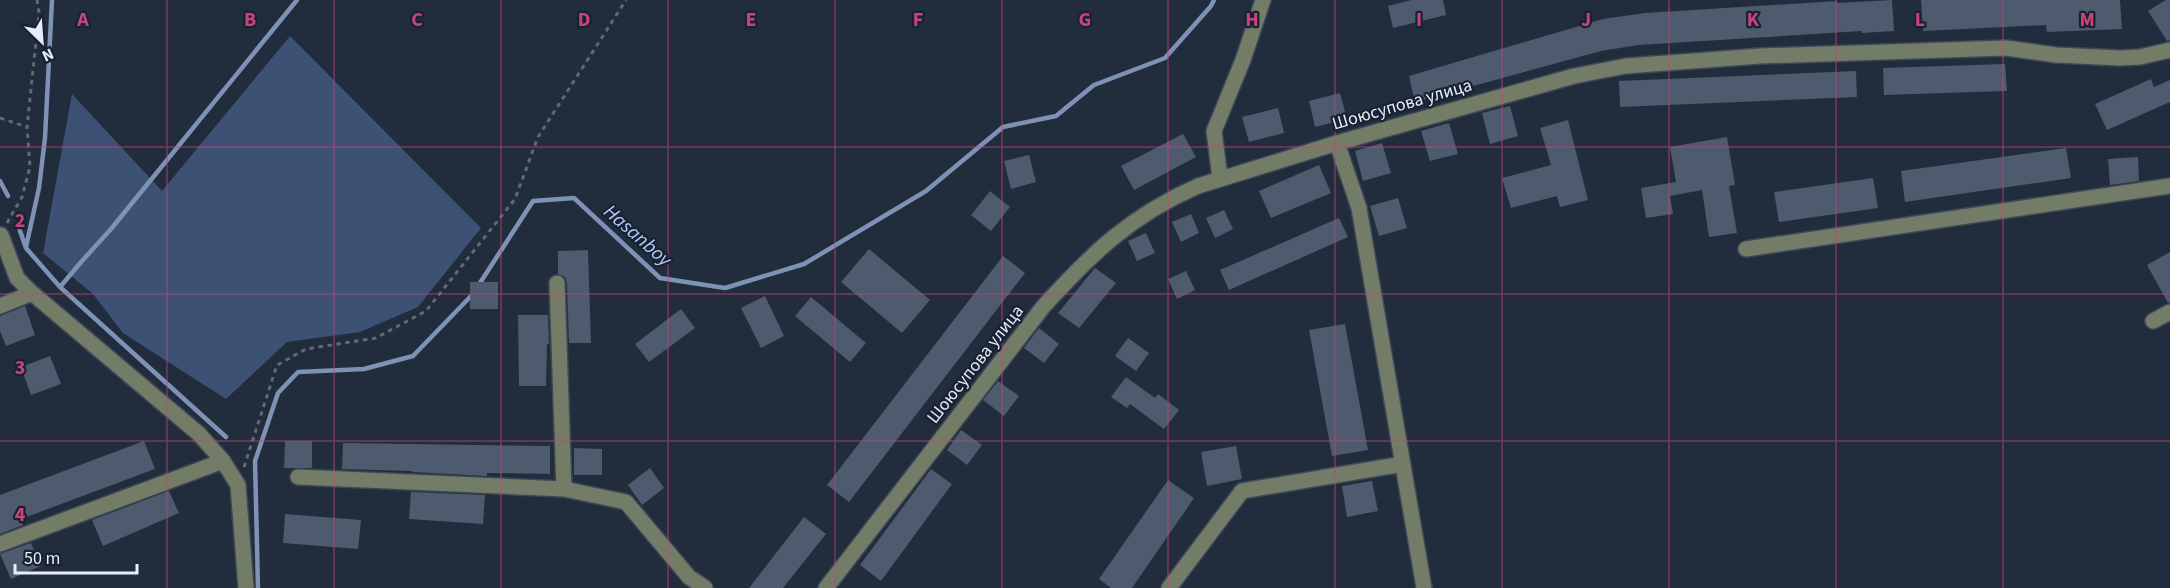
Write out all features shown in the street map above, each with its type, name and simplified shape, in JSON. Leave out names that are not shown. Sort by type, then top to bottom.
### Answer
[{"type":"street","points":[[1220,178],[1214,131],[1243,60],[1263,0]]},
{"type":"street","name":"Шоюсупова улица","points":[[826,588],[1043,307],[1067,280],[1132,221],[1176,195],[1220,178],[1337,143],[1574,76],[1652,62],[2006,48],[2056,55],[2120,58],[2158,54],[2170,50]]},
{"type":"street","points":[[1337,143],[1359,208],[1424,588]]},
{"type":"street","points":[[1746,249],[2170,186]]},
{"type":"street","points":[[1,234],[17,278],[199,434],[223,460],[238,485],[246,588]]},
{"type":"street","points":[[557,283],[564,489]]},
{"type":"street","points":[[0,306],[32,293]]},
{"type":"street","points":[[2153,321],[2170,312]]},
{"type":"street","points":[[0,544],[223,460]]},
{"type":"street","points":[[1169,588],[1242,491],[1403,464]]},
{"type":"street","points":[[298,477],[564,489],[626,502],[689,577],[705,588]]},
{"type":"path","points":[[1,234],[22,197],[30,167],[27,127],[39,13],[37,0]]},
{"type":"path","points":[[238,485],[277,365],[306,349],[376,338],[426,311],[515,199],[538,137],[626,0]]},
{"type":"path","points":[[0,118],[27,127]]},
{"type":"shaded area","points":[[290,36],[481,228],[418,307],[360,332],[287,342],[226,399],[123,333],[93,294],[43,253],[72,94],[162,191]]},
{"type":"building","points":[[1411,0],[1443,0],[1446,15],[1393,28],[1388,6]]},
{"type":"building","points":[[1892,0],[1894,31],[1639,45],[1601,51],[1415,102],[1409,76],[1603,19],[1645,13],[1837,1],[1837,3]]},
{"type":"building","points":[[1921,0],[2120,0],[2122,29],[2047,32],[2046,25],[1923,31]]},
{"type":"building","points":[[2170,0],[2170,40],[2167,41],[2148,11]]},
{"type":"building","points":[[2005,64],[2007,91],[1884,95],[1883,68]]},
{"type":"building","points":[[1856,71],[1857,97],[1620,107],[1619,81]]},
{"type":"building","points":[[2151,79],[2154,87],[2170,80],[2170,102],[2107,130],[2095,104]]},
{"type":"building","points":[[1340,93],[1347,119],[1315,127],[1309,101]]},
{"type":"building","points":[[1510,106],[1518,136],[1490,144],[1482,113]]},
{"type":"building","points":[[1278,108],[1284,133],[1249,142],[1242,117]]},
{"type":"building","points":[[1568,120],[1588,200],[1560,207],[1557,196],[1511,208],[1502,178],[1551,165],[1540,128]]},
{"type":"building","points":[[1449,123],[1458,154],[1430,161],[1421,131]]},
{"type":"building","points":[[1183,134],[1196,157],[1134,190],[1121,166]]},
{"type":"building","points":[[1727,137],[1735,185],[1729,186],[1737,233],[1709,237],[1702,190],[1670,196],[1673,214],[1646,218],[1641,188],[1676,182],[1670,147]]},
{"type":"building","points":[[1382,143],[1391,173],[1363,181],[1355,151]]},
{"type":"building","points":[[2066,148],[2071,178],[1905,202],[1901,171]]},
{"type":"building","points":[[1029,155],[1036,182],[1011,189],[1004,161]]},
{"type":"building","points":[[2138,157],[2139,181],[2110,185],[2108,159]]},
{"type":"building","points":[[1319,165],[1331,193],[1271,218],[1259,191]]},
{"type":"building","points":[[1873,178],[1878,208],[1779,222],[1774,192]]},
{"type":"building","points":[[990,191],[1010,207],[991,231],[971,215]]},
{"type":"building","points":[[1398,198],[1407,228],[1379,236],[1370,206]]},
{"type":"building","points":[[1224,210],[1233,229],[1215,238],[1206,218]]},
{"type":"building","points":[[1191,214],[1199,233],[1181,242],[1172,222]]},
{"type":"building","points":[[1339,218],[1348,237],[1229,290],[1220,270]]},
{"type":"building","points":[[1146,233],[1155,253],[1137,261],[1128,241]]},
{"type":"building","points":[[869,249],[930,300],[902,333],[841,282]]},
{"type":"building","points":[[588,250],[591,343],[569,343],[567,283],[565,277],[558,274],[558,251]]},
{"type":"building","points":[[2170,252],[2170,302],[2168,303],[2147,265]]},
{"type":"building","points":[[1003,256],[1025,273],[849,502],[827,485]]},
{"type":"building","points":[[1095,268],[1116,283],[1079,328],[1058,313]]},
{"type":"building","points":[[1186,271],[1195,290],[1177,299],[1168,279]]},
{"type":"building","points":[[470,282],[498,282],[498,309],[470,309]]},
{"type":"building","points":[[765,296],[784,336],[761,348],[741,308]]},
{"type":"building","points":[[811,297],[866,343],[850,362],[795,316]]},
{"type":"building","points":[[25,306],[35,335],[6,346],[0,331],[0,316]]},
{"type":"building","points":[[681,309],[695,328],[649,362],[635,344]]},
{"type":"building","points":[[518,315],[548,315],[549,344],[547,344],[546,386],[519,386]]},
{"type":"building","points":[[1345,324],[1368,450],[1332,456],[1309,330]]},
{"type":"building","points":[[1039,328],[1059,344],[1044,363],[1024,348]]},
{"type":"building","points":[[1128,338],[1149,353],[1136,371],[1115,356]]},
{"type":"building","points":[[50,356],[61,384],[31,395],[21,367]]},
{"type":"building","points":[[1126,377],[1155,398],[1158,394],[1179,410],[1164,429],[1130,404],[1127,408],[1111,397]]},
{"type":"building","points":[[998,381],[1019,396],[1004,416],[983,400]]},
{"type":"building","points":[[961,430],[982,445],[967,465],[947,450]]},
{"type":"building","points":[[144,441],[155,469],[21,519],[23,525],[0,534],[0,495]]},
{"type":"building","points":[[285,441],[312,441],[312,468],[284,468]]},
{"type":"building","points":[[343,443],[550,446],[550,474],[487,473],[487,476],[342,469]]},
{"type":"building","points":[[1236,446],[1242,479],[1207,486],[1201,452]]},
{"type":"building","points":[[574,448],[602,449],[602,475],[574,475]]},
{"type":"building","points":[[650,468],[664,488],[642,505],[628,485]]},
{"type":"building","points":[[931,469],[952,484],[881,581],[860,565]]},
{"type":"building","points":[[1168,480],[1194,498],[1132,588],[1111,588],[1099,579]]},
{"type":"building","points":[[1372,481],[1378,511],[1347,517],[1342,486]]},
{"type":"building","points":[[169,491],[179,513],[103,546],[92,520]]},
{"type":"building","points":[[411,492],[485,495],[483,524],[409,519]]},
{"type":"building","points":[[285,514],[361,520],[358,549],[283,543]]},
{"type":"building","points":[[804,517],[826,534],[783,588],[749,588]]},
{"type":"building","points":[[31,543],[41,566],[11,579],[0,554]]},
{"type":"waterway","points":[[26,247],[39,188],[45,138],[52,0]]},
{"type":"waterway","points":[[60,287],[111,229],[297,0]]},
{"type":"waterway","name":"Hasanboy","points":[[478,286],[533,201],[574,198],[660,278],[725,288],[804,264],[926,191],[1003,127],[1056,116],[1094,85],[1165,58],[1214,0]]},
{"type":"waterway","points":[[0,181],[8,196]]},
{"type":"waterway","points":[[18,225],[26,248],[60,287],[226,437]]},
{"type":"waterway","name":"Hasanboy","points":[[258,588],[255,461],[278,393],[298,372],[364,369],[413,356],[472,295]]}]
